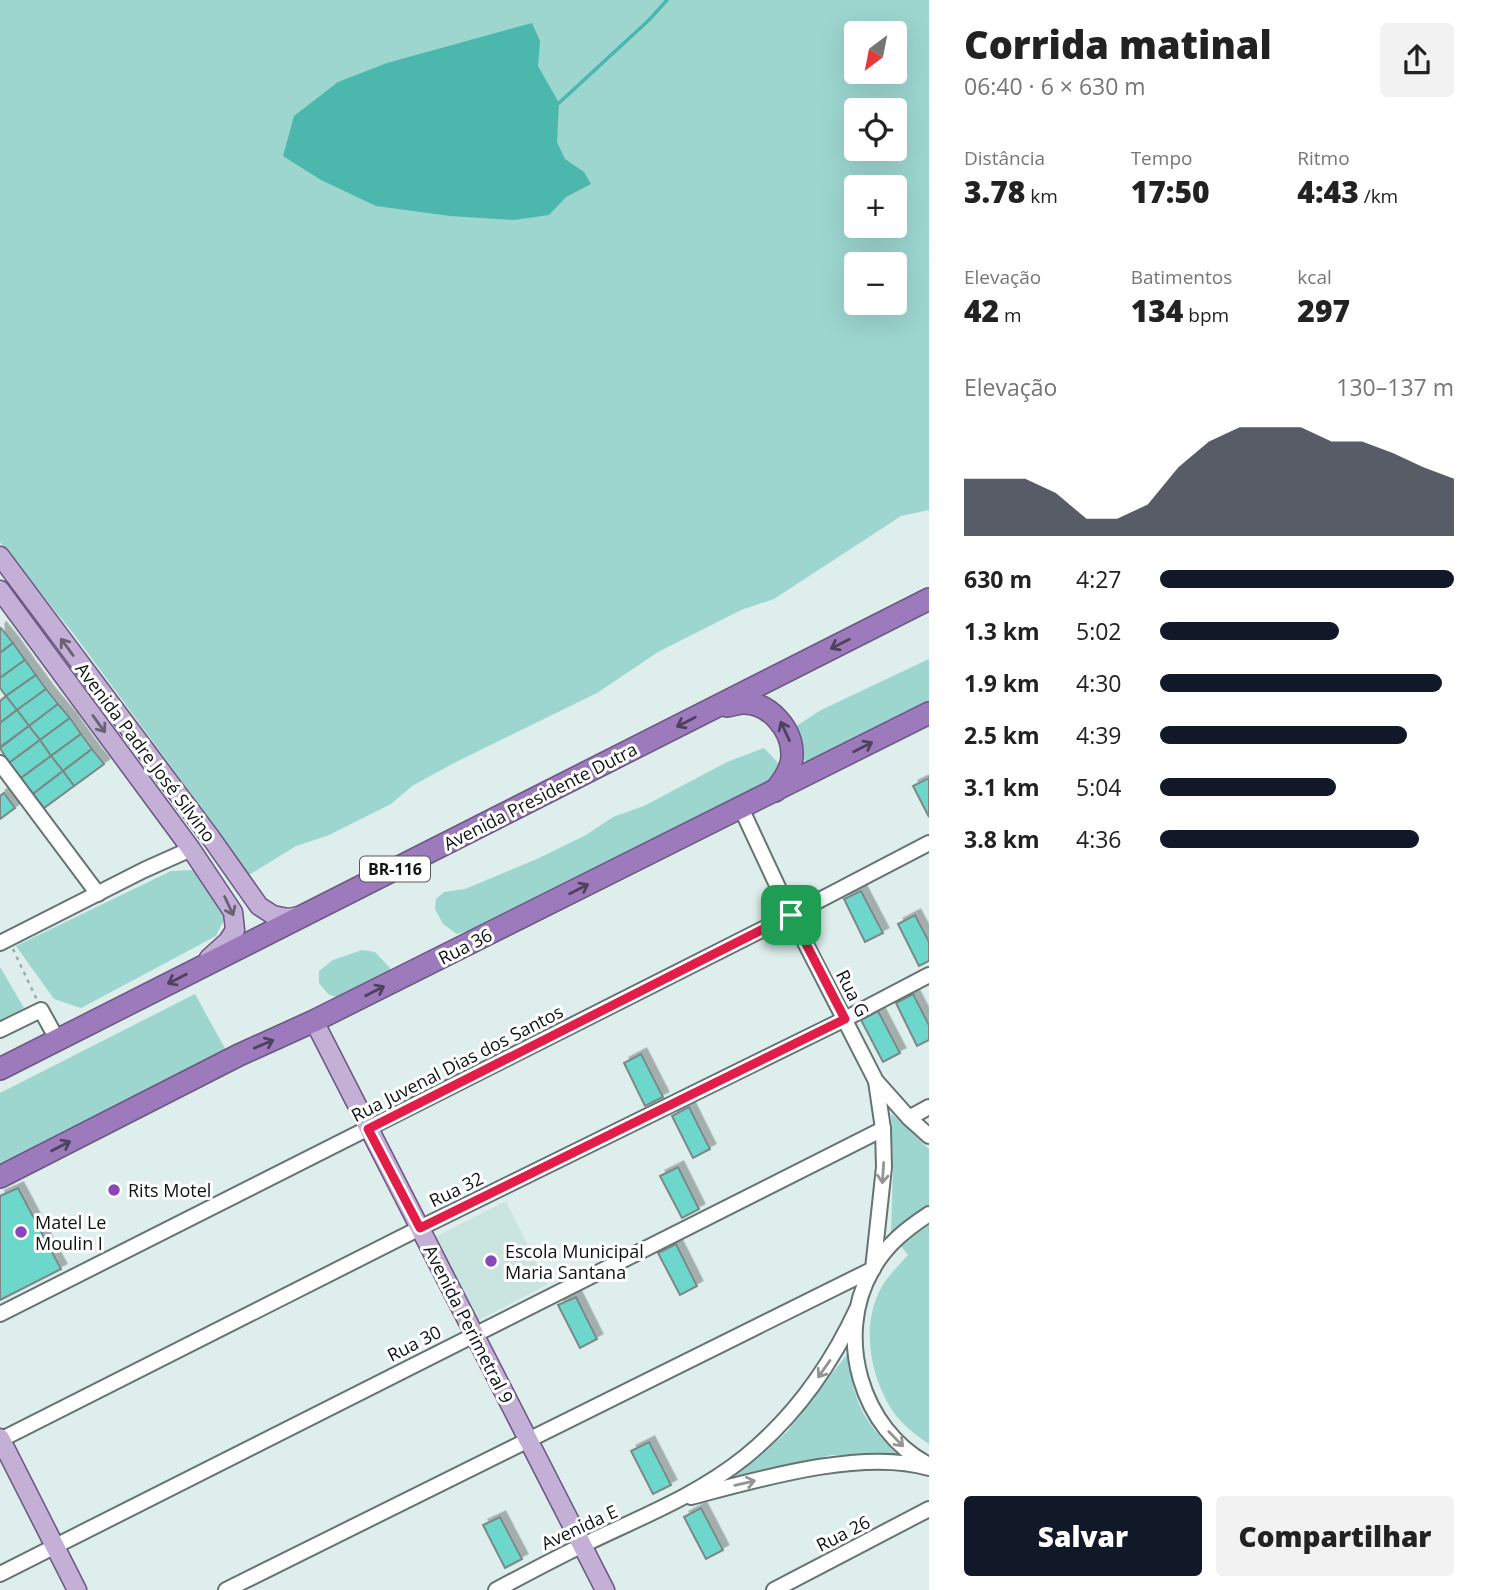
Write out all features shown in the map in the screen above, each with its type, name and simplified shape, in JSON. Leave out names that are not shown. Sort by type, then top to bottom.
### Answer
[{"type":"highway","points":[[889,618],[929,592]]},
{"type":"highway","name":"Avenida Presidente Dutra","points":[[0,1069],[929,598]]},
{"type":"highway","points":[[714,708],[746,703],[765,709],[779,720],[789,736],[793,757],[786,777],[773,792]]},
{"type":"highway","name":"Rua 36","points":[[0,1177],[239,1055],[314,1021],[929,713]]},
{"type":"main road","name":"Avenida Padre José Silvino","points":[[0,556],[259,906],[273,915],[288,918],[308,914]]},
{"type":"main road","name":"Avenida Padre José Silvino","points":[[0,590],[191,849],[233,912],[235,930],[228,942],[202,966]]},
{"type":"main road","name":"Avenida Perimetral 9","points":[[314,1021],[605,1590]]},
{"type":"main road","points":[[0,1439],[77,1590]]},
{"type":"street","points":[[0,763],[98,894]]},
{"type":"street","name":"Rua G","points":[[741,808],[791,915],[876,1081]]},
{"type":"street","name":"Rua Juvenal Dias dos Santos","points":[[0,1314],[929,843]]},
{"type":"street","points":[[3,937],[191,849]]},
{"type":"street","name":"Rua 32","points":[[0,1439],[929,975]]},
{"type":"street","points":[[0,1030],[41,1010],[58,1041]]},
{"type":"street","points":[[876,1081],[929,1136]]},
{"type":"street","points":[[873,1269],[884,1167],[883,1129],[876,1081]]},
{"type":"street","points":[[909,1118],[929,1107]]},
{"type":"street","name":"Rua 30","points":[[0,1574],[883,1129]]},
{"type":"street","points":[[679,1500],[745,1457],[806,1395],[835,1354],[873,1269],[888,1247],[907,1228],[929,1214]]},
{"type":"street","points":[[226,1590],[527,1438],[873,1269]]},
{"type":"street","points":[[857,1309],[855,1359],[871,1406],[884,1427],[901,1446],[929,1466]]},
{"type":"street","points":[[679,1500],[775,1476],[836,1466],[883,1462],[929,1466]]},
{"type":"street","name":"Avenida E","points":[[496,1590],[582,1545],[679,1500]]},
{"type":"street","name":"Rua 26","points":[[774,1590],[929,1509]]},
{"type":"path","points":[[3,937],[41,1010]]},
{"type":"shaded area","points":[[0,0],[929,0],[929,510],[901,516],[774,599],[741,610],[658,652],[597,693],[456,762],[412,786],[391,804],[329,835],[296,846],[249,875],[239,873],[218,848],[223,837],[76,637],[0,542]]},
{"type":"shaded area","points":[[532,23],[540,41],[538,66],[559,103],[557,142],[565,159],[584,172],[591,184],[566,197],[549,215],[514,220],[450,216],[376,206],[321,180],[283,156],[294,116],[338,82],[387,63]]},
{"type":"shaded area","points":[[929,659],[929,715],[810,765],[802,757],[795,744],[795,727],[821,710]]},
{"type":"shaded area","points":[[764,748],[779,764],[777,780],[520,916],[457,934],[443,924],[435,909],[436,899],[444,892],[465,889],[537,859],[586,835],[613,817],[644,806],[727,762]]},
{"type":"shaded area","points":[[194,870],[228,911],[216,936],[81,1008],[54,999],[16,946],[171,871]]},
{"type":"shaded area","points":[[362,950],[375,952],[390,968],[387,981],[350,1002],[328,994],[319,983],[319,971],[333,960]]},
{"type":"shaded area","points":[[0,967],[24,1008],[0,1020]]},
{"type":"shaded area","points":[[195,994],[228,1054],[0,1172],[0,1093]]},
{"type":"shaded area","points":[[891,1113],[929,1149],[929,1444],[908,1428],[890,1407],[876,1377],[870,1344],[870,1327],[878,1295],[886,1280],[908,1255],[891,1233]]},
{"type":"shaded area","name":"Escola Municipal Maria Santana","points":[[506,1201],[547,1285],[477,1321],[435,1237]]},
{"type":"shaded area","points":[[848,1353],[853,1385],[862,1410],[877,1433],[900,1456],[831,1455],[768,1473],[717,1483],[761,1455],[787,1432]]},
{"type":"building","points":[[0,629],[13,643],[0,653]]},
{"type":"building","points":[[13,643],[25,660],[0,678],[0,653]]},
{"type":"building","points":[[25,660],[36,675],[6,696],[0,688],[0,678]]},
{"type":"building","points":[[36,675],[46,689],[17,710],[6,696]]},
{"type":"building","points":[[46,689],[58,704],[29,726],[17,710]]},
{"type":"building","points":[[6,696],[17,710],[0,723],[0,701]]},
{"type":"building","points":[[58,704],[70,718],[40,740],[29,726]]},
{"type":"building","points":[[17,710],[29,726],[0,747],[0,723]]},
{"type":"building","points":[[70,718],[81,734],[51,756],[40,740]]},
{"type":"building","points":[[29,726],[40,740],[9,763],[0,748]]},
{"type":"building","points":[[81,734],[92,749],[63,771],[51,756]]},
{"type":"building","points":[[40,740],[51,756],[21,778],[9,763]]},
{"type":"building","points":[[92,749],[104,764],[74,786],[63,771]]},
{"type":"building","points":[[51,756],[63,771],[33,794],[21,778]]},
{"type":"building","points":[[63,771],[74,786],[44,808],[33,794]]},
{"type":"building","points":[[929,778],[929,817],[913,786]]},
{"type":"building","points":[[4,793],[15,808],[0,819],[0,796]]},
{"type":"building","points":[[861,891],[883,933],[865,942],[844,899]]},
{"type":"building","points":[[915,915],[929,942],[929,961],[919,966],[898,924]]},
{"type":"building","points":[[913,994],[929,1025],[929,1040],[917,1046],[896,1003]]},
{"type":"building","points":[[878,1011],[900,1053],[883,1062],[861,1020]]},
{"type":"building","points":[[641,1054],[663,1097],[645,1106],[624,1063]]},
{"type":"building","points":[[689,1107],[710,1149],[693,1158],[672,1116]]},
{"type":"building","points":[[678,1167],[699,1209],[682,1218],[660,1176]]},
{"type":"building","name":"Matel Le Moulin I","points":[[18,1188],[61,1269],[0,1300],[0,1196]]},
{"type":"building","points":[[676,1244],[697,1286],[680,1295],[658,1253]]},
{"type":"building","points":[[576,1297],[597,1339],[580,1348],[558,1305]]},
{"type":"building","points":[[649,1442],[671,1485],[653,1494],[631,1451]]},
{"type":"building","points":[[701,1508],[723,1550],[706,1559],[684,1517]]},
{"type":"building","points":[[500,1517],[522,1559],[505,1568],[483,1525]]},
{"type":"waterway","points":[[559,103],[667,0]]},
{"type":"place","name":"Rits Motel","points":[[114,1190]]},
{"type":"place","name":"Matel Le Moulin I","points":[[21,1232]]},
{"type":"place","name":"Escola Municipal Maria Santana","points":[[491,1261]]},
{"type":"route","points":[[791,915],[845,1019],[420,1228],[368,1129],[791,915]]}]
